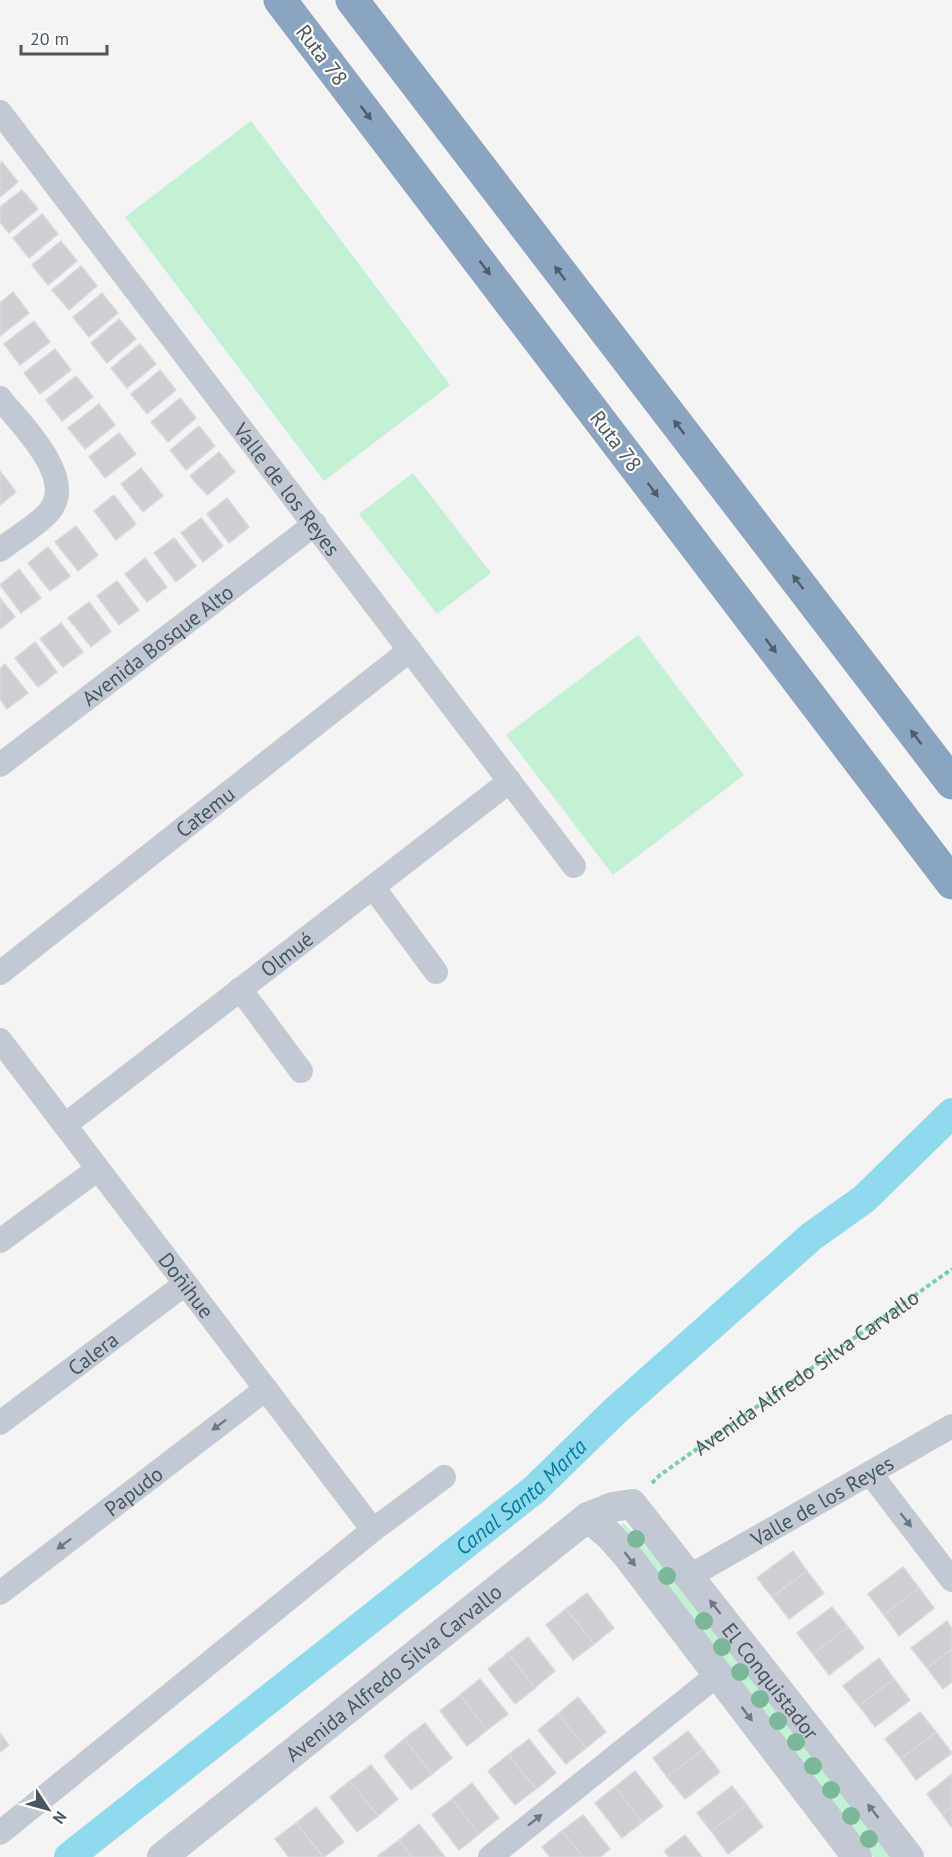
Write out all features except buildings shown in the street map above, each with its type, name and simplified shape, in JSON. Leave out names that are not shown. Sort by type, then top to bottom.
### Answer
[{"type":"highway","name":"Ruta 78","points":[[280,0],[952,884]]},
{"type":"highway","points":[[352,0],[952,783]]},
{"type":"street","name":"Valle de los Reyes","points":[[0,112],[574,866]]},
{"type":"street","points":[[0,398],[53,468],[58,491],[48,514],[0,550]]},
{"type":"street","name":"Avenida Bosque Alto","points":[[0,765],[315,524]]},
{"type":"street","name":"Catemu","points":[[0,973],[410,650]]},
{"type":"street","name":"Olmué","points":[[65,1125],[510,781]]},
{"type":"street","points":[[373,887],[436,972]]},
{"type":"street","points":[[240,989],[301,1071]]},
{"type":"street","name":"Doñihue","points":[[0,1040],[374,1530]]},
{"type":"street","points":[[0,1241],[98,1169]]},
{"type":"street","name":"Calera","points":[[0,1422],[185,1284]]},
{"type":"street","name":"Papudo","points":[[0,1593],[266,1389]]},
{"type":"street","name":"Valle de los Reyes","points":[[690,1576],[952,1426]]},
{"type":"street","points":[[870,1473],[952,1580]]},
{"type":"street","points":[[3,1824],[444,1477]]},
{"type":"street","name":"El Conquistador","points":[[632,1504],[909,1857]]},
{"type":"street","name":"Avenida Alfredo Silva Carvallo","points":[[162,1857],[588,1517],[613,1507],[632,1504]]},
{"type":"street","name":"El Conquistador","points":[[588,1517],[609,1534],[626,1554],[857,1857]]},
{"type":"street","points":[[490,1857],[517,1849],[717,1675]]},
{"type":"path","name":"Avenida Alfredo Silva Carvallo","points":[[660,1475],[952,1269]]},
{"type":"green space","points":[[251,121],[450,385],[324,481],[125,217]]},
{"type":"green space","points":[[413,473],[491,573],[437,614],[359,514]]},
{"type":"green space","points":[[638,635],[744,775],[613,875],[506,735]]},
{"type":"green space","points":[[624,1523],[682,1587],[892,1857],[874,1857],[623,1532],[621,1525]]},
{"type":"waterway","name":"Canal Santa Marta","points":[[69,1857],[535,1489],[614,1412],[812,1236],[864,1199],[952,1113]]}]
